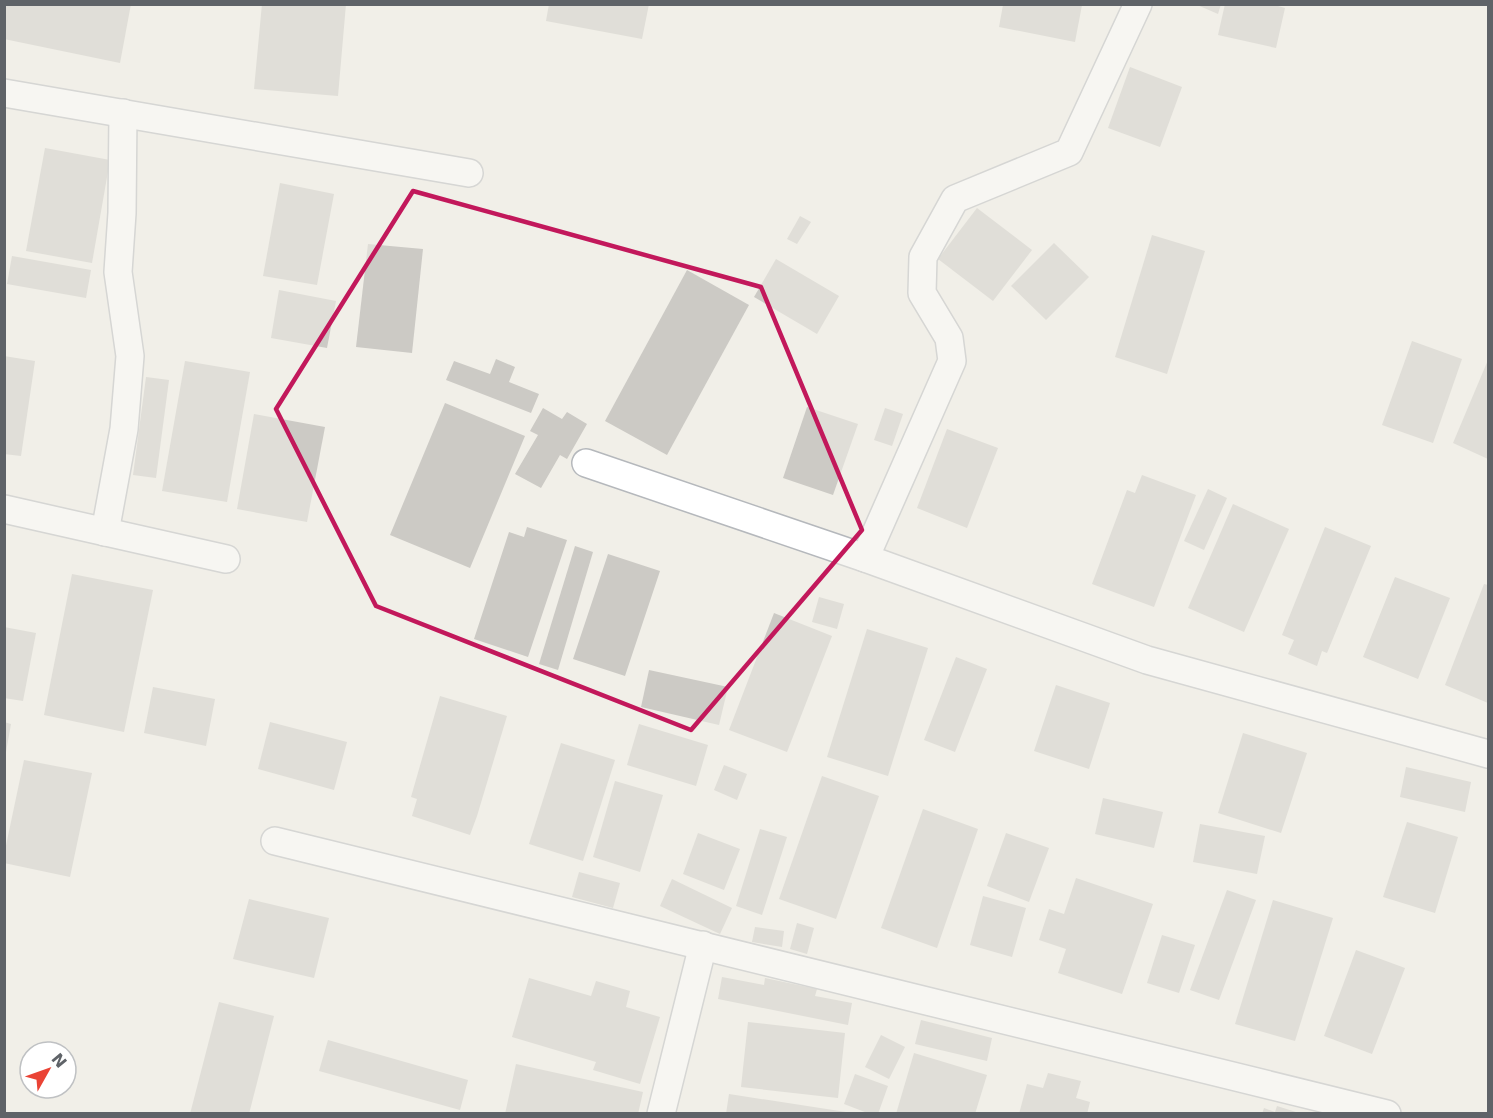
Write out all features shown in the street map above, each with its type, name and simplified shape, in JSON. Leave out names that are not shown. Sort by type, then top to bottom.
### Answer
[{"type":"street","points":[[865,558],[952,361],[949,338],[922,293],[923,257],[956,199],[1069,152],[1138,4]]},
{"type":"street","points":[[4,93],[469,173]]},
{"type":"street","points":[[105,532],[124,429],[130,356],[118,272],[122,213],[123,113]]},
{"type":"street","points":[[586,463],[865,558],[1147,660],[1488,754]]},
{"type":"street","points":[[4,509],[226,559]]},
{"type":"street","points":[[275,841],[1387,1113]]},
{"type":"street","points":[[661,1113],[703,945]]},
{"type":"highlighted area","points":[[413,191],[761,287],[862,530],[691,730],[376,606],[276,409]]},
{"type":"building","points":[[4,4],[131,4],[120,63],[4,39]]},
{"type":"building","points":[[262,4],[346,4],[338,96],[254,89]]},
{"type":"building","points":[[549,4],[649,4],[642,39],[546,21]]},
{"type":"building","points":[[1195,4],[1221,4],[1218,14]]},
{"type":"building","points":[[1225,4],[1271,4],[1285,8],[1276,48],[1218,35]]},
{"type":"building","points":[[1003,5],[1082,5],[1075,42],[999,27]]},
{"type":"building","points":[[1130,67],[1182,87],[1160,147],[1108,128]]},
{"type":"building","points":[[45,148],[110,160],[92,263],[26,251]]},
{"type":"building","points":[[280,183],[334,194],[317,285],[263,276]]},
{"type":"building","points":[[977,208],[1032,250],[993,301],[938,259]]},
{"type":"building","points":[[800,216],[811,222],[797,244],[787,239]]},
{"type":"building","points":[[1152,235],[1205,251],[1167,374],[1115,357]]},
{"type":"building","points":[[1054,243],[1089,277],[1046,320],[1011,286]]},
{"type":"building","points":[[368,244],[423,249],[412,353],[356,347]]},
{"type":"building","points":[[12,256],[91,270],[86,298],[7,284]]},
{"type":"building","points":[[776,259],[839,296],[817,334],[754,297]]},
{"type":"building","points":[[687,270],[749,305],[667,455],[605,421]]},
{"type":"building","points":[[279,290],[336,301],[327,348],[271,338]]},
{"type":"building","points":[[1412,341],[1462,359],[1433,443],[1382,425]]},
{"type":"building","points":[[4,356],[35,361],[21,456],[4,454]]},
{"type":"building","points":[[496,359],[515,367],[509,382],[539,394],[531,413],[446,380],[454,361],[490,374]]},
{"type":"building","points":[[1488,360],[1488,459],[1453,443]]},
{"type":"building","points":[[185,361],[250,372],[227,502],[162,491]]},
{"type":"building","points":[[146,377],[169,380],[156,478],[133,475]]},
{"type":"building","points":[[445,403],[525,436],[470,568],[390,535]]},
{"type":"building","points":[[807,407],[858,424],[833,495],[783,478]]},
{"type":"building","points":[[543,408],[562,419],[567,412],[587,424],[567,459],[560,455],[541,488],[515,474],[538,435],[530,431]]},
{"type":"building","points":[[885,408],[903,414],[892,446],[874,440]]},
{"type":"building","points":[[254,414],[325,427],[307,522],[237,509]]},
{"type":"building","points":[[947,429],[998,448],[967,528],[917,508]]},
{"type":"building","points":[[1142,475],[1196,495],[1154,607],[1092,584],[1127,490],[1135,493]]},
{"type":"building","points":[[1208,489],[1227,498],[1204,550],[1184,541]]},
{"type":"building","points":[[1233,504],[1289,529],[1244,632],[1188,608]]},
{"type":"building","points":[[527,527],[567,540],[528,657],[474,639],[509,532],[524,537]]},
{"type":"building","points":[[1325,527],[1371,546],[1327,653],[1322,651],[1317,666],[1288,654],[1294,640],[1282,635]]},
{"type":"building","points":[[575,546],[593,552],[558,670],[539,664]]},
{"type":"building","points":[[608,554],[660,571],[625,676],[573,659]]},
{"type":"building","points":[[72,574],[153,590],[124,732],[44,715]]},
{"type":"building","points":[[1395,577],[1450,598],[1418,679],[1363,657]]},
{"type":"building","points":[[1484,584],[1488,585],[1488,703],[1445,685]]},
{"type":"building","points":[[819,597],[844,604],[837,629],[812,622]]},
{"type":"building","points":[[774,613],[832,636],[787,752],[729,730]]},
{"type":"building","points":[[4,627],[36,633],[23,701],[4,698]]},
{"type":"building","points":[[867,629],[928,648],[888,776],[827,757]]},
{"type":"building","points":[[956,657],[987,669],[955,752],[924,740]]},
{"type":"building","points":[[649,670],[728,687],[719,725],[641,707]]},
{"type":"building","points":[[1056,685],[1110,703],[1089,769],[1034,751]]},
{"type":"building","points":[[153,687],[215,699],[206,746],[144,733]]},
{"type":"building","points":[[440,696],[507,716],[470,835],[412,816],[417,799],[411,797]]},
{"type":"building","points":[[4,722],[11,724],[6,752],[4,752]]},
{"type":"building","points":[[270,722],[347,742],[334,790],[258,769]]},
{"type":"building","points":[[639,724],[708,745],[696,786],[627,765]]},
{"type":"building","points":[[1243,733],[1307,753],[1281,833],[1218,813]]},
{"type":"building","points":[[561,743],[615,760],[583,861],[529,844]]},
{"type":"building","points":[[24,760],[92,773],[70,877],[4,863]]},
{"type":"building","points":[[724,765],[747,774],[737,800],[714,790]]},
{"type":"building","points":[[1406,767],[1471,782],[1465,812],[1400,797]]},
{"type":"building","points":[[822,776],[879,796],[836,919],[779,899]]},
{"type":"building","points":[[615,781],[663,795],[640,872],[593,857]]},
{"type":"building","points":[[1103,798],[1163,812],[1154,848],[1095,834]]},
{"type":"building","points":[[923,809],[978,829],[937,948],[881,928]]},
{"type":"building","points":[[1407,822],[1458,837],[1435,913],[1383,897]]},
{"type":"building","points":[[1200,824],[1265,836],[1257,874],[1193,862]]},
{"type":"building","points":[[760,829],[787,837],[762,915],[736,906]]},
{"type":"building","points":[[698,833],[740,849],[724,890],[683,874]]},
{"type":"building","points":[[1006,833],[1049,848],[1029,902],[987,886]]},
{"type":"building","points":[[579,872],[620,883],[613,908],[572,897]]},
{"type":"building","points":[[1076,878],[1153,904],[1122,994],[1058,973],[1066,949],[1039,940],[1049,909],[1064,914]]},
{"type":"building","points":[[672,879],[732,908],[720,934],[660,906]]},
{"type":"building","points":[[1227,890],[1256,900],[1219,1000],[1190,990]]},
{"type":"building","points":[[983,896],[1026,908],[1012,957],[970,945]]},
{"type":"building","points":[[249,899],[329,918],[314,978],[233,959]]},
{"type":"building","points":[[1273,900],[1333,918],[1295,1041],[1235,1024]]},
{"type":"building","points":[[797,923],[814,928],[807,954],[790,949]]},
{"type":"building","points":[[755,927],[784,931],[782,947],[752,942]]},
{"type":"building","points":[[1162,935],[1195,945],[1179,993],[1147,983]]},
{"type":"building","points":[[1356,950],[1405,968],[1372,1054],[1324,1036]]},
{"type":"building","points":[[722,977],[764,985],[765,978],[817,989],[815,996],[852,1003],[848,1025],[718,999]]},
{"type":"building","points":[[529,978],[591,996],[596,981],[630,991],[626,1007],[660,1017],[640,1084],[593,1070],[596,1062],[512,1037]]},
{"type":"building","points":[[219,1002],[274,1016],[249,1114],[190,1114]]},
{"type":"building","points":[[921,1020],[992,1038],[987,1061],[915,1044]]},
{"type":"building","points":[[748,1022],[845,1033],[838,1098],[741,1087]]},
{"type":"building","points":[[881,1035],[905,1047],[889,1079],[865,1067]]},
{"type":"building","points":[[328,1040],[468,1080],[460,1110],[319,1071]]},
{"type":"building","points":[[914,1053],[987,1075],[975,1114],[896,1114]]},
{"type":"building","points":[[516,1064],[643,1092],[638,1114],[505,1114]]},
{"type":"building","points":[[1048,1073],[1081,1081],[1076,1098],[1090,1102],[1087,1114],[1019,1114],[1027,1084],[1043,1088]]},
{"type":"building","points":[[855,1074],[888,1086],[878,1114],[870,1114],[844,1104]]},
{"type":"building","points":[[729,1094],[846,1112],[846,1114],[726,1114]]},
{"type":"building","points":[[1277,1106],[1299,1114],[1262,1114],[1264,1108],[1275,1112]]}]
